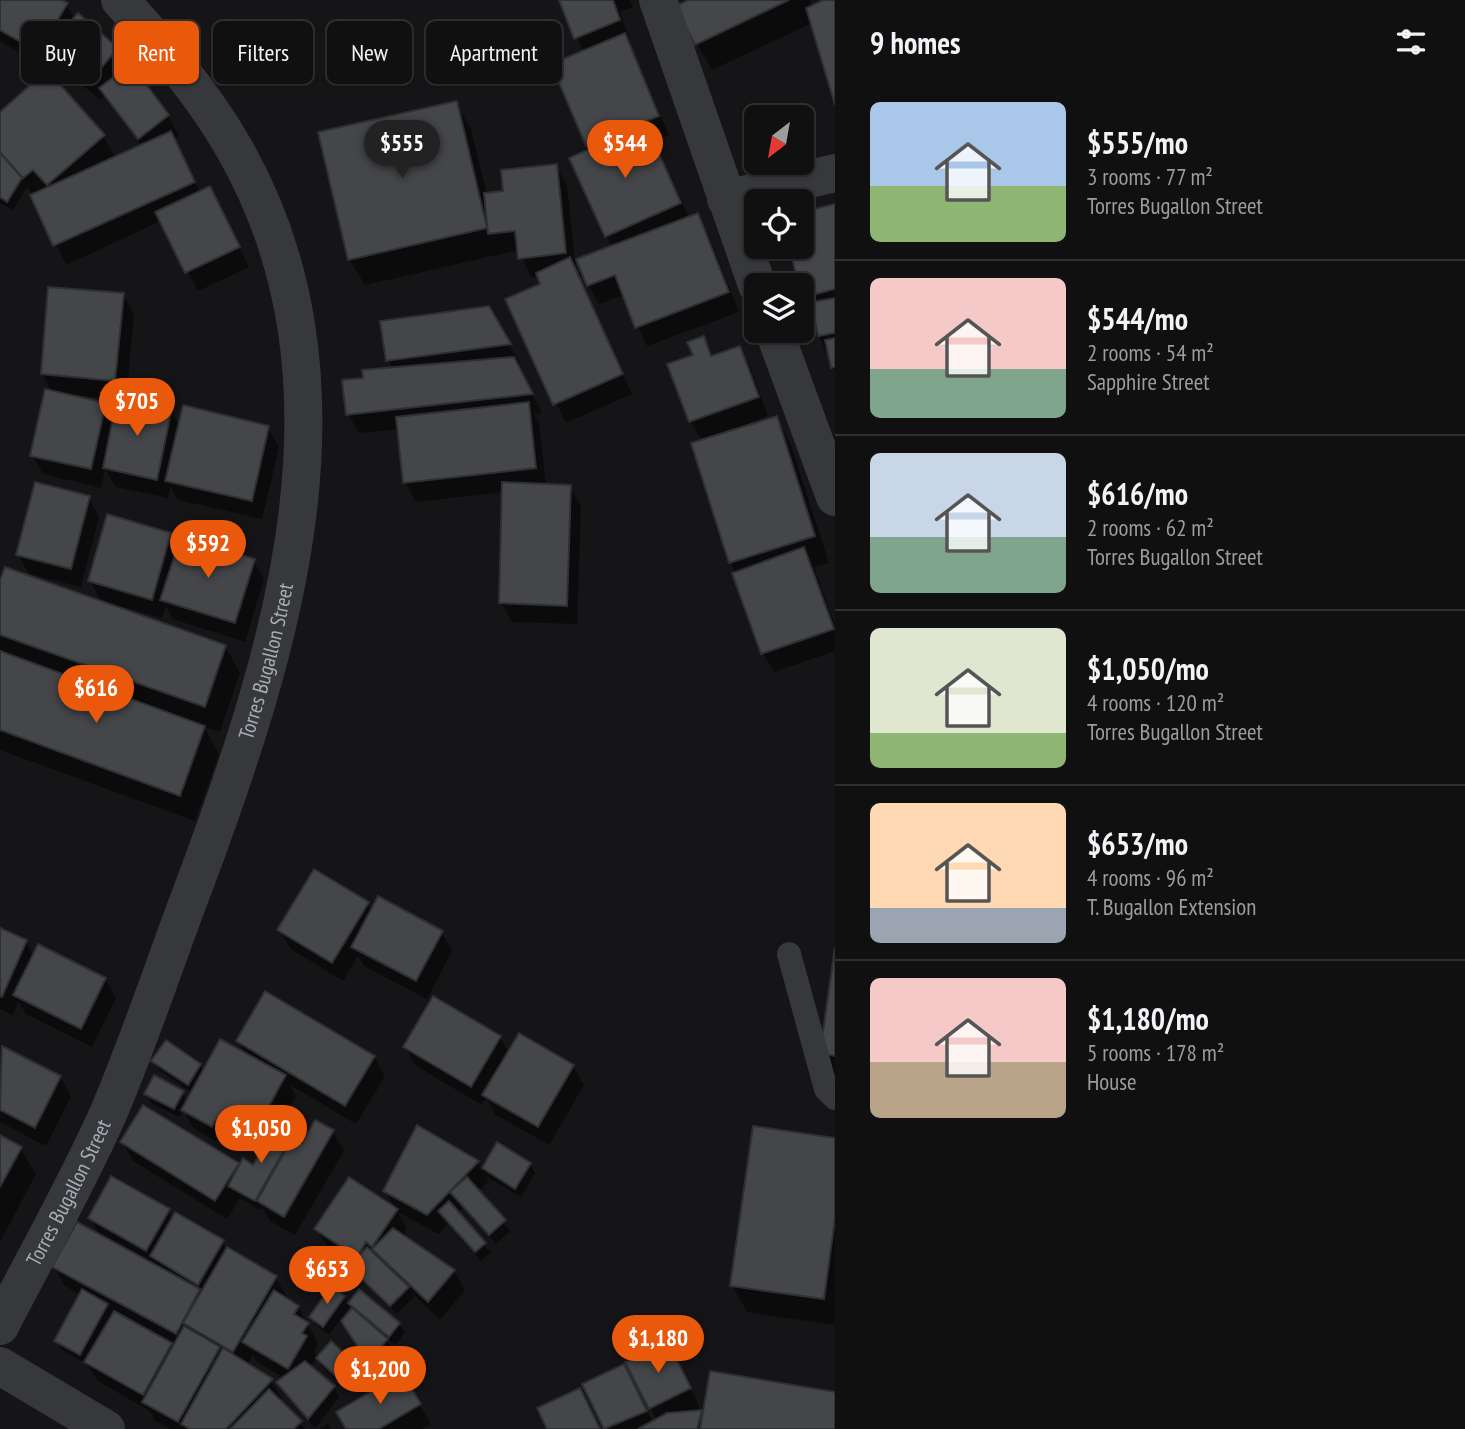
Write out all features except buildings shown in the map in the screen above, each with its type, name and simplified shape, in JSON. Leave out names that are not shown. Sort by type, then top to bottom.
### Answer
[{"type":"street","name":"Torres Bugallon Street","points":[[0,1326],[109,1110],[228,791],[282,614],[302,468],[305,405],[300,353],[275,242],[262,207],[234,149],[209,107],[120,0]]},
{"type":"street","points":[[658,0],[753,273]]},
{"type":"street","points":[[726,200],[835,173]]},
{"type":"street","points":[[778,343],[835,497]]},
{"type":"street","points":[[0,1366],[106,1429]]},
{"type":"lane","points":[[789,954],[826,1089],[835,1098]]}]
